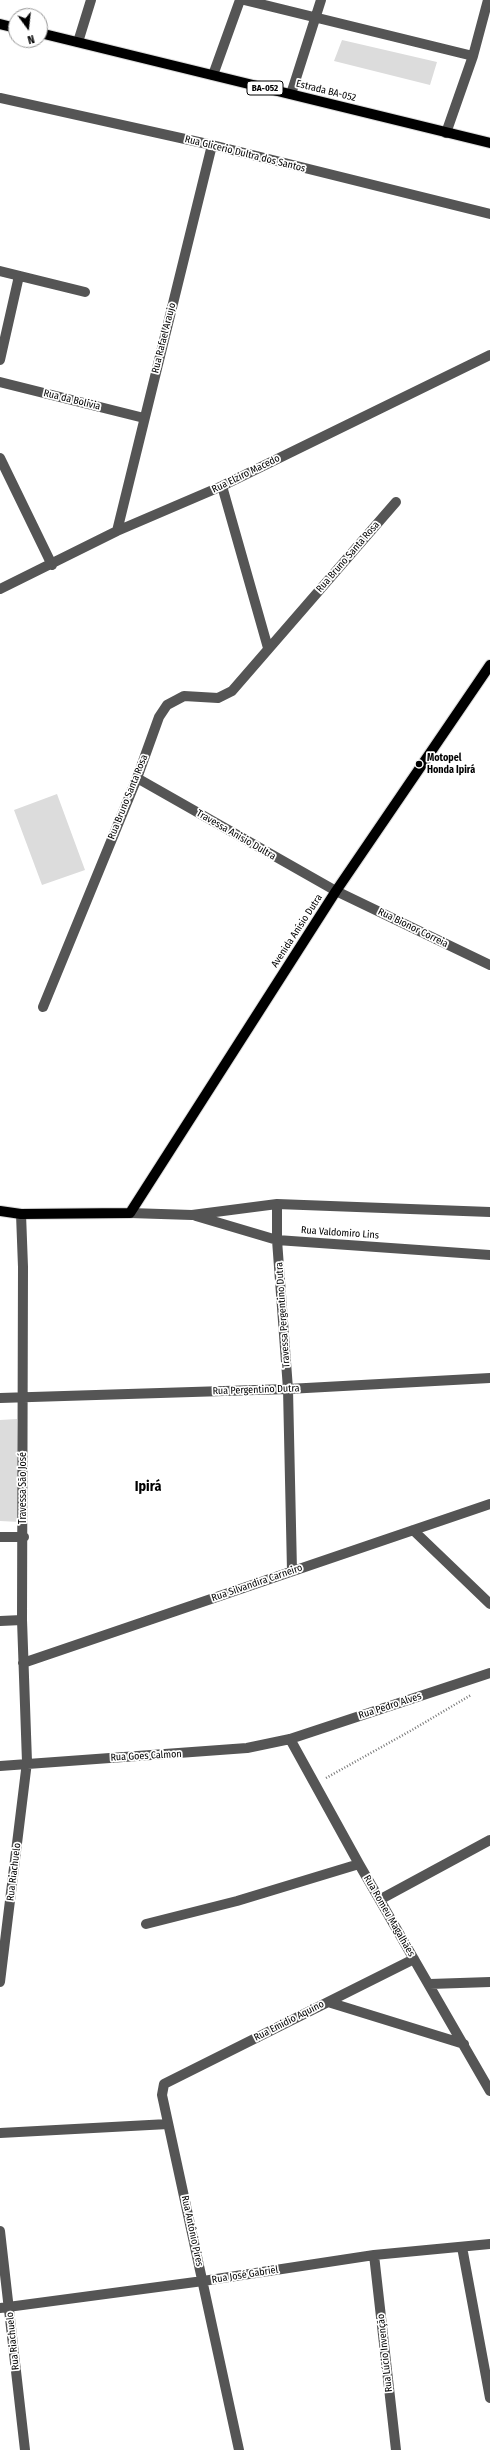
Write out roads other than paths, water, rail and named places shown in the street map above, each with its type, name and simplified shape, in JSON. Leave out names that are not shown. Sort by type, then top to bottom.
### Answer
[{"type":"main road","name":"Estrada BA-052","points":[[48,35],[490,144]]},
{"type":"main road","name":"Avenida Anísio Dutra","points":[[130,1213],[336,891],[490,665]]},
{"type":"main road","name":"Rua Valdomiro Lins","points":[[0,1211],[21,1214],[130,1213]]},
{"type":"street","points":[[78,42],[92,0]]},
{"type":"street","points":[[213,75],[240,0]]},
{"type":"street","points":[[244,0],[316,19],[473,56]]},
{"type":"street","points":[[292,94],[321,0]]},
{"type":"street","points":[[446,133],[473,56],[488,0]]},
{"type":"street","name":"Rua Glicerio Dultra dos Santos","points":[[0,98],[212,145],[490,214]]},
{"type":"street","name":"Rua Rafael Araujo","points":[[117,532],[212,145]]},
{"type":"street","points":[[0,271],[85,292]]},
{"type":"street","points":[[0,360],[19,276]]},
{"type":"street","name":"Rua Elziro Macedo","points":[[0,589],[117,532],[222,486],[490,355]]},
{"type":"street","name":"Rua da Bolivia","points":[[0,382],[144,418]]},
{"type":"street","points":[[0,458],[52,564]]},
{"type":"street","points":[[222,486],[268,648]]},
{"type":"street","name":"Rua Bruno Santa Rosa","points":[[43,1007],[137,778],[159,717],[167,705],[184,696],[218,698],[232,691],[396,502]]},
{"type":"street","name":"Travessa Anisio Dultra","points":[[137,778],[336,891]]},
{"type":"street","name":"Rua Bionor Correia","points":[[336,891],[490,965]]},
{"type":"street","name":"Rua Valdomiro Lins","points":[[130,1213],[192,1215],[277,1204],[490,1212]]},
{"type":"street","name":"Travessa Pergentino Dutra","points":[[277,1204],[277,1240],[288,1389],[292,1571]]},
{"type":"street","name":"Travessa São José","points":[[21,1214],[24,1536],[22,1620],[27,1762]]},
{"type":"street","name":"Rua Valdomiro Lins","points":[[192,1215],[277,1240],[490,1254]]},
{"type":"street","name":"Rua Pergentino Dutra","points":[[0,1398],[288,1389],[490,1378]]},
{"type":"street","name":"Rua Silvandira Carneiro","points":[[24,1663],[490,1504]]},
{"type":"street","points":[[413,1530],[490,1604]]},
{"type":"street","points":[[0,1537],[24,1536]]},
{"type":"street","points":[[0,1621],[22,1620]]},
{"type":"street","name":"Rua Pedro Alves","points":[[290,1739],[490,1673]]},
{"type":"street","name":"Rua Goes Calmon","points":[[0,1766],[27,1762],[197,1753],[247,1748],[290,1739]]},
{"type":"street","name":"Rua Romeu Magalhães","points":[[290,1739],[359,1864],[381,1899],[490,2091]]},
{"type":"street","name":"Rua Riachuelo","points":[[0,1982],[27,1762]]},
{"type":"street","points":[[381,1899],[490,1840]]},
{"type":"street","points":[[146,1924],[237,1901],[359,1864]]},
{"type":"street","name":"Rua Emidio Aquino","points":[[164,2084],[414,1959]]},
{"type":"street","points":[[430,1984],[490,1982]]},
{"type":"street","points":[[328,2002],[464,2044]]},
{"type":"street","name":"Rua Antônio Pires","points":[[164,2084],[161,2091],[239,2450]]},
{"type":"street","points":[[0,2133],[168,2124]]},
{"type":"street","name":"Rua Riachuelo","points":[[0,2231],[5,2307],[25,2450]]},
{"type":"street","name":"Rua José Gabriel","points":[[5,2307],[203,2281],[374,2255],[490,2244]]},
{"type":"street","points":[[462,2247],[490,2398]]},
{"type":"street","name":"Rua Lúcio Invenção","points":[[374,2255],[396,2450]]},
{"type":"place","name":"Motopel Honda Ipirá","points":[[419,764]]},
{"type":"district","name":"Ipirá","points":[[148,1487]]}]
